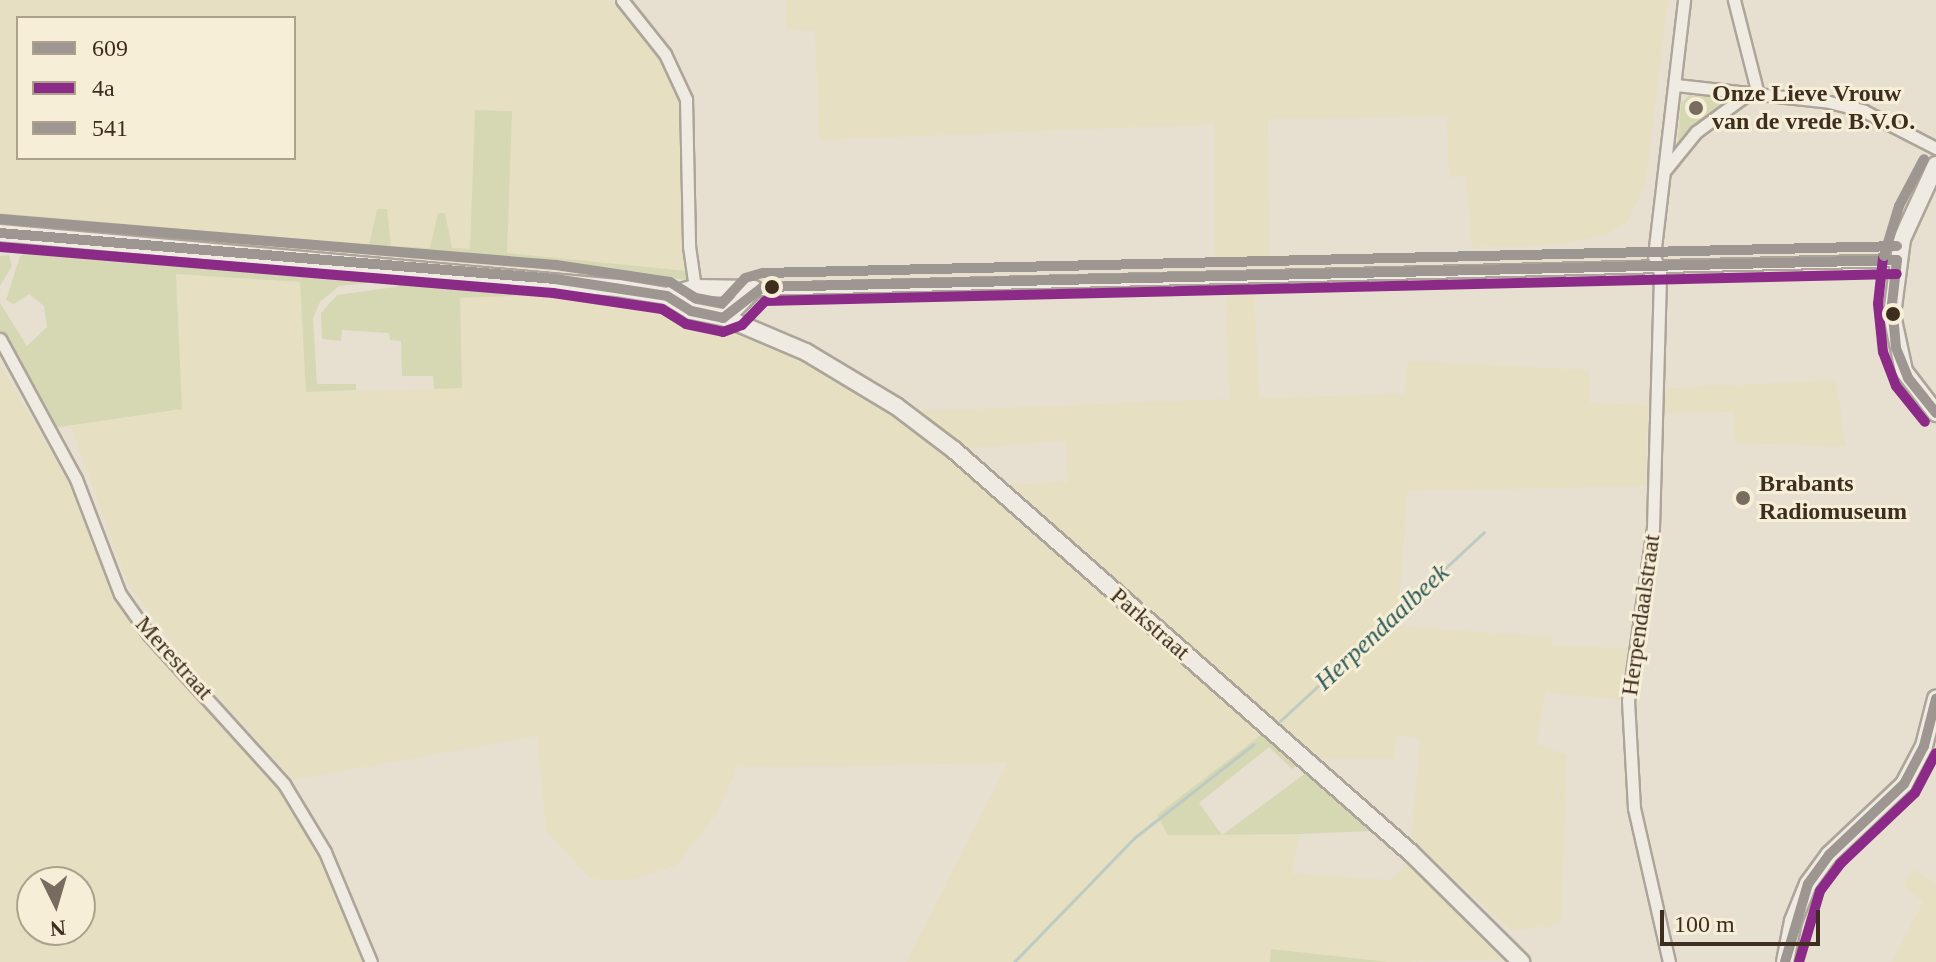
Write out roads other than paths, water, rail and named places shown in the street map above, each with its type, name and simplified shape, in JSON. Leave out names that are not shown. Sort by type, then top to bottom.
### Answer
[{"type":"street","points":[[622,0],[665,54],[686,99],[692,289],[684,307]]},
{"type":"street","name":"Herpendaalstraat","points":[[1669,962],[1634,808],[1629,757],[1633,648],[1653,527],[1657,264],[1684,0]]},
{"type":"street","points":[[1734,0],[1754,93]]},
{"type":"street","points":[[1676,85],[1754,93],[1864,111],[1936,148]]},
{"type":"street","points":[[1666,169],[1696,132],[1754,93]]},
{"type":"street","points":[[1936,165],[1915,204],[1897,260],[1892,304],[1896,348],[1908,378],[1936,413]]},
{"type":"street","points":[[0,233],[57,241],[530,277],[667,296],[692,289],[732,306]]},
{"type":"street","points":[[0,244],[57,241]]},
{"type":"street","points":[[667,296],[684,307],[732,306],[754,289],[1897,260]]},
{"type":"street","name":"Parkstraat","points":[[732,306],[748,328],[839,371],[954,450],[1411,853],[1521,962]]},
{"type":"street","name":"Merestraat","points":[[0,339],[76,479],[120,594],[149,635],[284,784],[325,852],[371,962]]},
{"type":"street","points":[[1785,962],[1793,921],[1808,884],[1829,855],[1904,784],[1924,746],[1936,699]]},
{"type":"waterway","name":"Herpendaalbeek","points":[[1280,721],[1484,532]]},
{"type":"waterway","name":"Herpendaalbeek","points":[[1014,962],[1134,838],[1254,744]]},
{"type":"place","name":"Onze Lieve Vrouw van de vrede B.V.O.","points":[[1696,108]]},
{"type":"place","name":"Brabants Radiomuseum","points":[[1743,498]]}]
